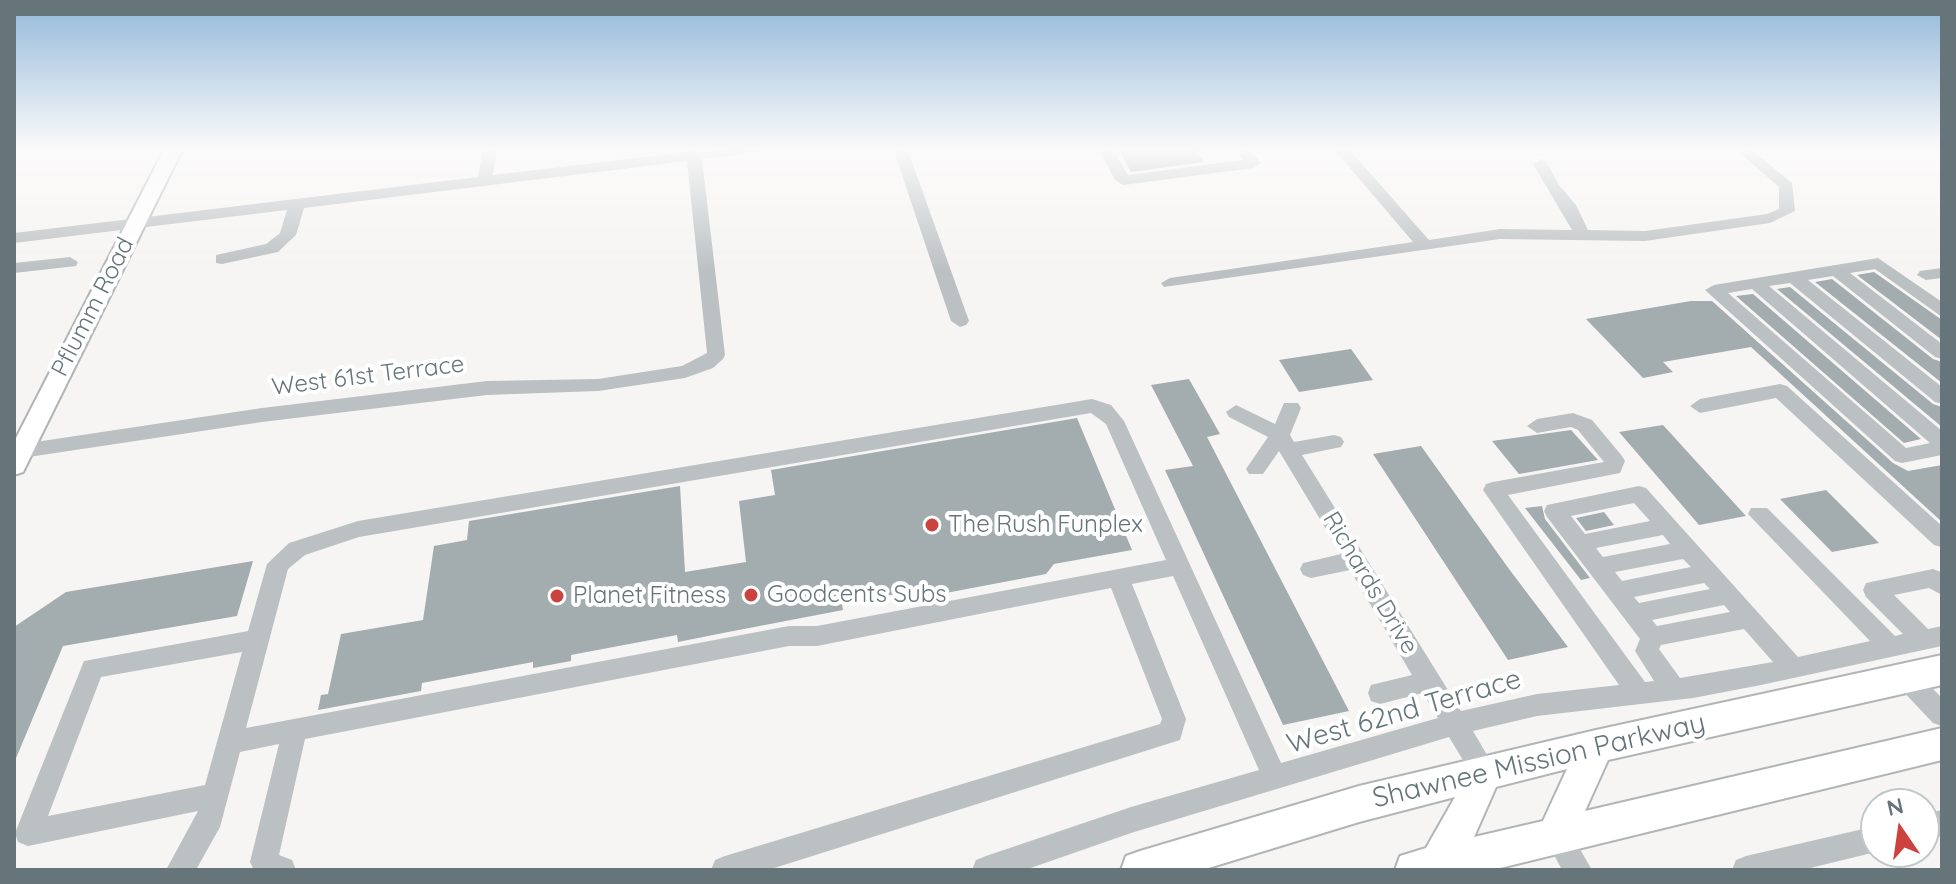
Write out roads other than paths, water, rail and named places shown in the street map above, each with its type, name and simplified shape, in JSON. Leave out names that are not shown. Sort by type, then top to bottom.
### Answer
[{"type":"highway","name":"Shawnee Mission Parkway","points":[[1140,870],[1359,804],[1596,746],[1898,662],[1942,670]]},
{"type":"highway","points":[[1426,867],[1942,744]]},
{"type":"highway","points":[[1556,834],[1596,746]]},
{"type":"highway","points":[[1426,867],[1467,814],[1484,772]]},
{"type":"main road","name":"Pflumm Road","points":[[18,459],[153,189]]},
{"type":"street","points":[[14,238],[409,189]]},
{"type":"street","name":"West 61st Terrace","points":[[18,459],[262,415],[487,388],[598,385],[685,372],[706,364],[716,355],[698,189]]},
{"type":"street","points":[[914,189],[960,321]]},
{"type":"street","points":[[1376,189],[1425,245]]},
{"type":"street","points":[[1554,189],[1568,205],[1582,235]]},
{"type":"street","points":[[1170,283],[1500,234],[1645,236],[1770,218],[1787,211],[1790,201],[1788,189]]},
{"type":"street","points":[[222,259],[272,248],[288,235],[297,203]]},
{"type":"street","points":[[14,268],[70,262]]},
{"type":"street","points":[[1942,311],[1878,263],[1714,290],[1902,456],[1942,445]]},
{"type":"street","points":[[1836,270],[1942,353]]},
{"type":"street","points":[[1794,277],[1942,397]]},
{"type":"street","points":[[1755,283],[1942,445]]},
{"type":"street","points":[[1700,406],[1780,391],[1942,539]]},
{"type":"street","points":[[180,870],[207,827],[278,564],[297,549],[358,529],[1092,406],[1104,410],[1114,421],[1275,778]]},
{"type":"street","points":[[1256,469],[1285,442],[1291,408]]},
{"type":"street","points":[[1236,412],[1285,442],[1334,442]]},
{"type":"street","points":[[1537,426],[1573,420],[1585,425],[1615,461],[1613,468],[1493,490],[1639,693]]},
{"type":"street","name":"Richards Drive","points":[[1285,442],[1484,772]]},
{"type":"street","points":[[1674,689],[1647,651],[1634,614],[1555,511],[1639,494],[1793,668]]},
{"type":"street","points":[[1759,514],[1898,662],[1942,715]]},
{"type":"street","points":[[1581,544],[1668,527]]},
{"type":"street","points":[[1581,544],[1668,527]]},
{"type":"street","points":[[1311,569],[1356,560]]},
{"type":"street","points":[[231,742],[789,636],[817,636],[1179,566]]},
{"type":"street","points":[[725,870],[1171,732],[1174,719],[1118,578]]},
{"type":"street","points":[[1932,638],[1874,590],[1933,578],[1942,586]]},
{"type":"street","points":[[1634,614],[1728,595]]},
{"type":"street","points":[[1634,614],[1728,595]]},
{"type":"street","name":"West 62nd Terrace","points":[[986,870],[1131,820],[1455,724],[1537,705],[1674,689],[1793,668],[1898,662],[1932,638]]},
{"type":"street","points":[[217,795],[28,833],[92,668],[258,639]]},
{"type":"street","points":[[1380,693],[1429,681]]},
{"type":"street","points":[[282,870],[264,862],[295,730]]},
{"type":"street","points":[[1556,834],[1578,870]]},
{"type":"street","points":[[1746,870],[1788,865],[1860,844]]},
{"type":"place","name":"The Rush Funplex","points":[[932,525]]},
{"type":"place","name":"Goodcents Subs","points":[[751,595]]},
{"type":"place","name":"Planet Fitness","points":[[557,596]]}]
